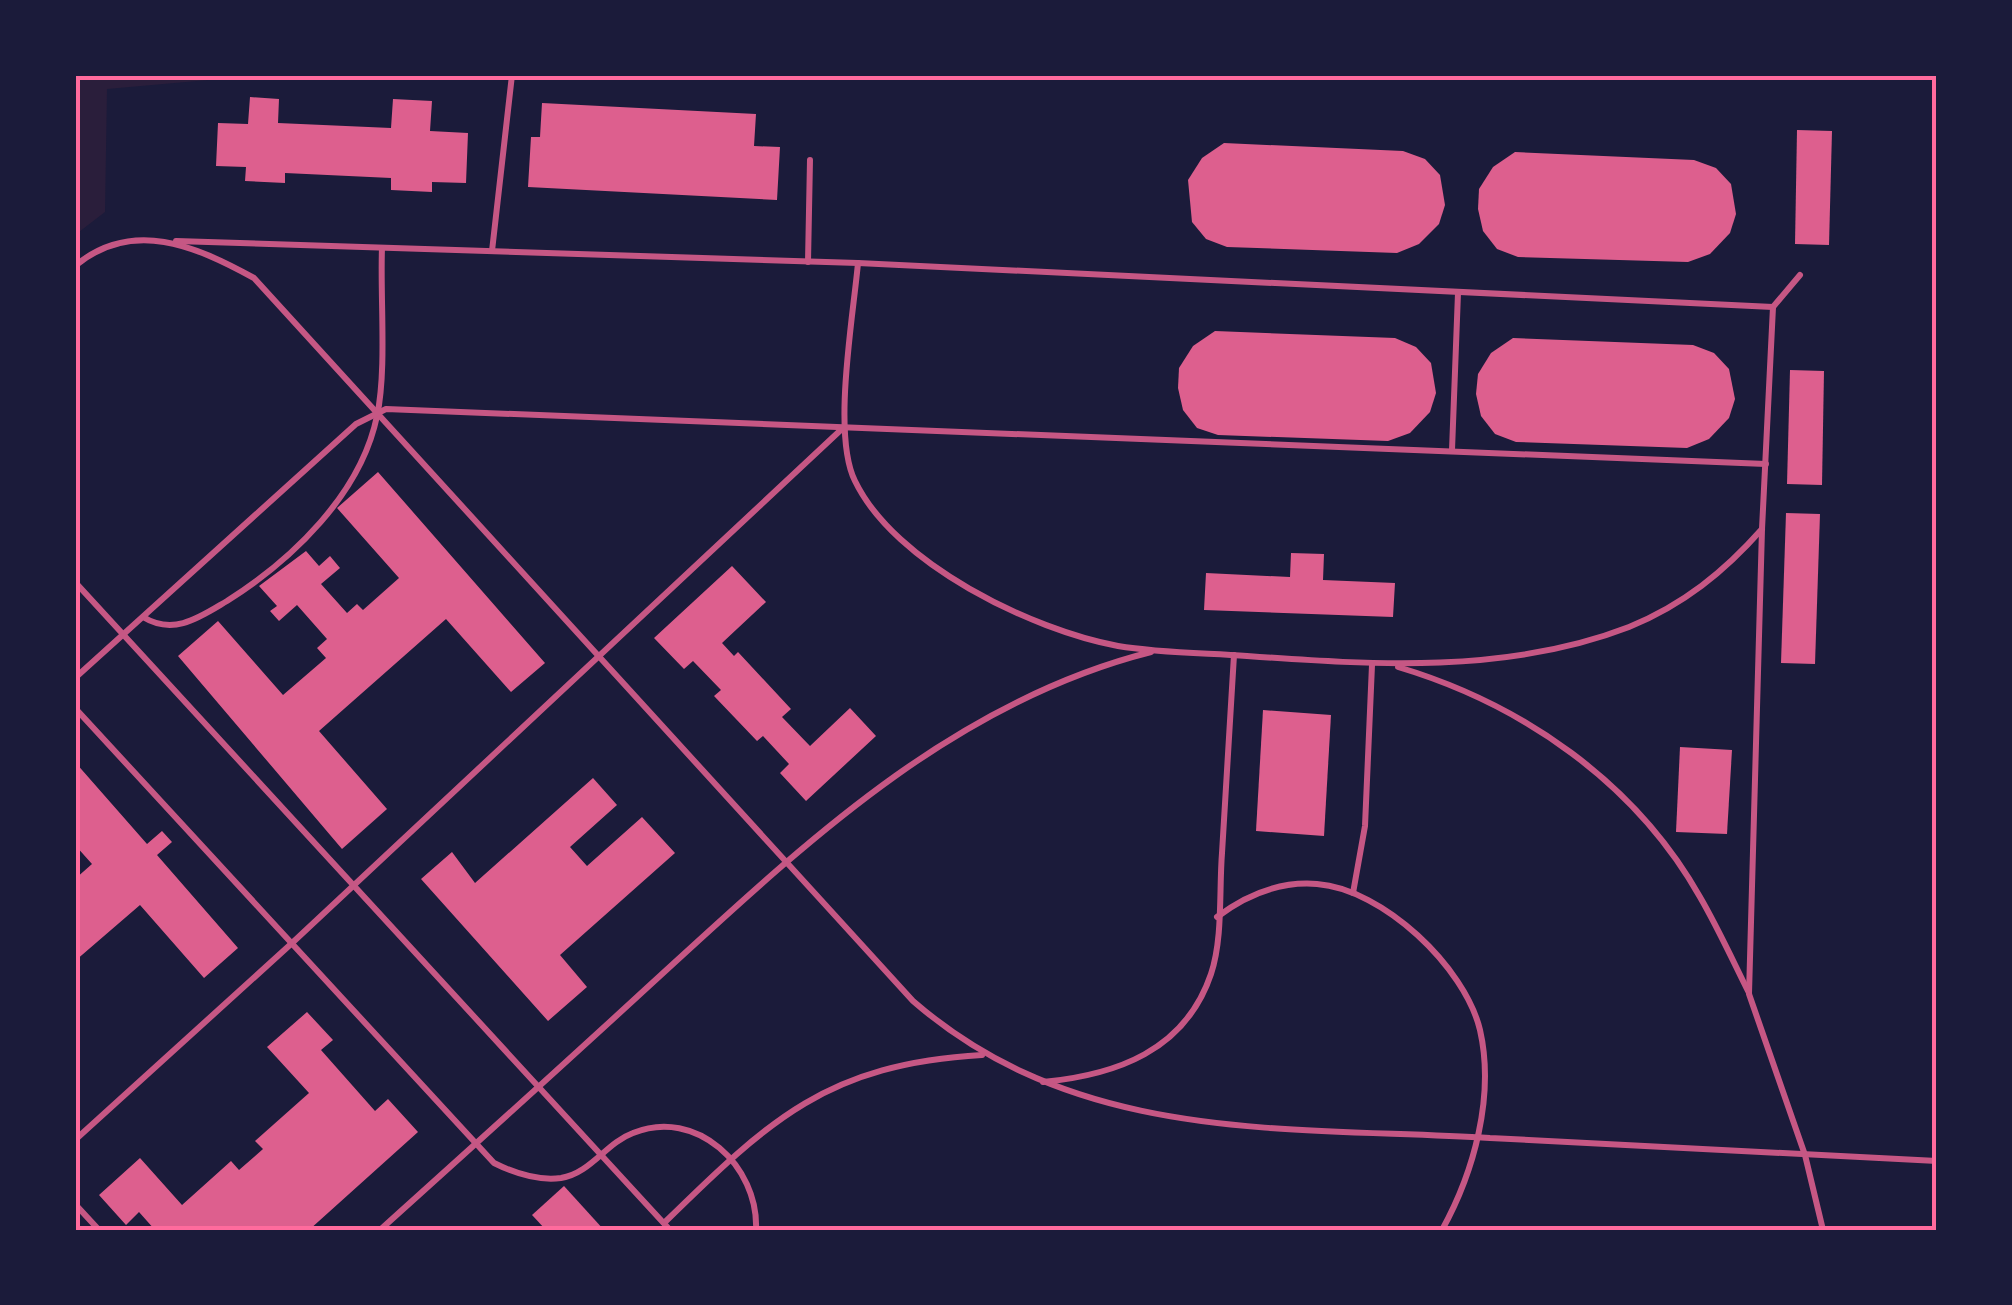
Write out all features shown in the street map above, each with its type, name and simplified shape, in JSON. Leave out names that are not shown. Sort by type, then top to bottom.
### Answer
[{"type":"lane","points":[[492,250],[512,75]]},
{"type":"lane","points":[[808,262],[810,160]]},
{"type":"lane","points":[[170,241],[254,278],[913,1001],[984,1054],[1042,1082],[1130,1111],[1204,1124],[1937,1161]]},
{"type":"lane","points":[[75,266],[102,246],[117,242],[170,241],[858,264],[1773,307]]},
{"type":"lane","points":[[144,617],[162,626],[187,624],[260,578],[294,548],[344,490],[367,451],[378,413],[382,248]]},
{"type":"lane","points":[[858,264],[845,426],[849,468],[873,511],[924,560],[969,588],[1038,620],[1116,646],[1372,665],[1506,656],[1628,627],[1695,592],[1762,528]]},
{"type":"lane","points":[[1749,994],[1762,528],[1773,307],[1800,275]]},
{"type":"lane","points":[[1452,450],[1458,293]]},
{"type":"lane","points":[[75,678],[356,424],[378,413],[407,408],[1766,464]]},
{"type":"lane","points":[[75,1140],[601,657],[845,426]]},
{"type":"lane","points":[[75,582],[668,1226],[764,1128],[836,1085],[920,1059],[984,1054]]},
{"type":"lane","points":[[380,1230],[787,860],[862,798],[964,731],[1018,701],[1157,650]]},
{"type":"lane","points":[[1042,1082],[1093,1077],[1128,1066],[1158,1048],[1180,1026],[1212,972],[1234,655]]},
{"type":"lane","points":[[1390,664],[1450,682],[1510,712],[1586,763],[1626,798],[1693,885],[1749,994],[1805,1155],[1824,1230]]},
{"type":"lane","points":[[1353,894],[1365,826],[1372,665]]},
{"type":"lane","points":[[75,708],[494,1163],[526,1176],[559,1178],[574,1174],[626,1135],[648,1127],[671,1127],[704,1138],[732,1157],[754,1199],[756,1230]]},
{"type":"lane","points":[[1218,917],[1262,890],[1316,884],[1353,894],[1409,927],[1435,952],[1472,1004],[1484,1064],[1478,1137],[1442,1230]]},
{"type":"lane","points":[[75,1204],[99,1230]]},
{"type":"shaded area","points":[[75,75],[264,75],[107,89],[105,212],[75,235]]},
{"type":"building","points":[[250,97],[279,99],[278,123],[391,128],[393,99],[432,101],[430,131],[468,133],[466,183],[432,182],[432,192],[391,190],[391,178],[285,173],[285,183],[245,181],[246,167],[216,166],[218,123],[248,124]]},
{"type":"building","points":[[542,103],[756,114],[754,146],[780,147],[777,200],[528,187],[531,137],[540,137]]},
{"type":"building","points":[[1797,130],[1832,131],[1829,245],[1795,244]]},
{"type":"building","points":[[1224,143],[1403,151],[1425,159],[1440,175],[1445,205],[1439,224],[1419,244],[1397,253],[1227,247],[1206,239],[1192,222],[1188,180],[1202,158]]},
{"type":"building","points":[[1515,152],[1694,160],[1716,168],[1731,184],[1736,214],[1730,233],[1710,254],[1688,262],[1518,257],[1497,249],[1483,231],[1478,209],[1479,189],[1493,167]]},
{"type":"building","points":[[1215,331],[1395,338],[1416,347],[1431,363],[1436,393],[1430,412],[1410,433],[1388,441],[1218,435],[1197,428],[1183,410],[1179,368],[1193,346]]},
{"type":"building","points":[[1513,338],[1693,345],[1714,353],[1729,369],[1735,399],[1729,418],[1709,439],[1687,448],[1516,442],[1495,434],[1481,416],[1476,394],[1478,374],[1491,353]]},
{"type":"building","points":[[1790,370],[1824,371],[1822,485],[1787,484]]},
{"type":"building","points":[[378,472],[545,663],[511,692],[446,619],[319,731],[387,809],[342,849],[178,656],[218,621],[283,695],[326,658],[317,648],[327,639],[297,605],[279,621],[270,611],[277,606],[259,586],[306,551],[319,566],[330,556],[340,568],[321,584],[347,613],[357,604],[363,610],[399,578],[337,508]]},
{"type":"building","points":[[1786,513],[1820,514],[1815,664],[1781,663]]},
{"type":"building","points":[[1291,553],[1324,554],[1323,580],[1395,583],[1393,617],[1204,610],[1206,573],[1290,577]]},
{"type":"building","points":[[732,566],[766,602],[722,643],[734,656],[738,652],[791,709],[782,717],[810,746],[850,708],[876,736],[806,801],[780,773],[789,764],[763,736],[757,741],[714,696],[721,690],[693,661],[684,669],[654,638]]},
{"type":"building","points":[[1263,710],[1331,715],[1324,836],[1256,831]]},
{"type":"building","points":[[1680,747],[1732,750],[1727,834],[1676,832]]},
{"type":"building","points":[[75,762],[147,844],[162,831],[172,842],[157,855],[238,948],[204,978],[140,905],[75,961],[75,879],[92,864],[75,845]]},
{"type":"building","points":[[593,778],[617,805],[570,847],[587,866],[642,817],[675,853],[560,955],[587,987],[548,1021],[421,879],[452,852],[475,883]]},
{"type":"building","points":[[307,1012],[333,1040],[321,1050],[375,1111],[388,1099],[418,1132],[309,1230],[155,1230],[139,1212],[126,1225],[99,1195],[140,1158],[182,1205],[231,1161],[239,1170],[263,1149],[255,1141],[309,1093],[267,1047]]},
{"type":"building","points":[[564,1186],[604,1230],[546,1230],[532,1215]]}]
